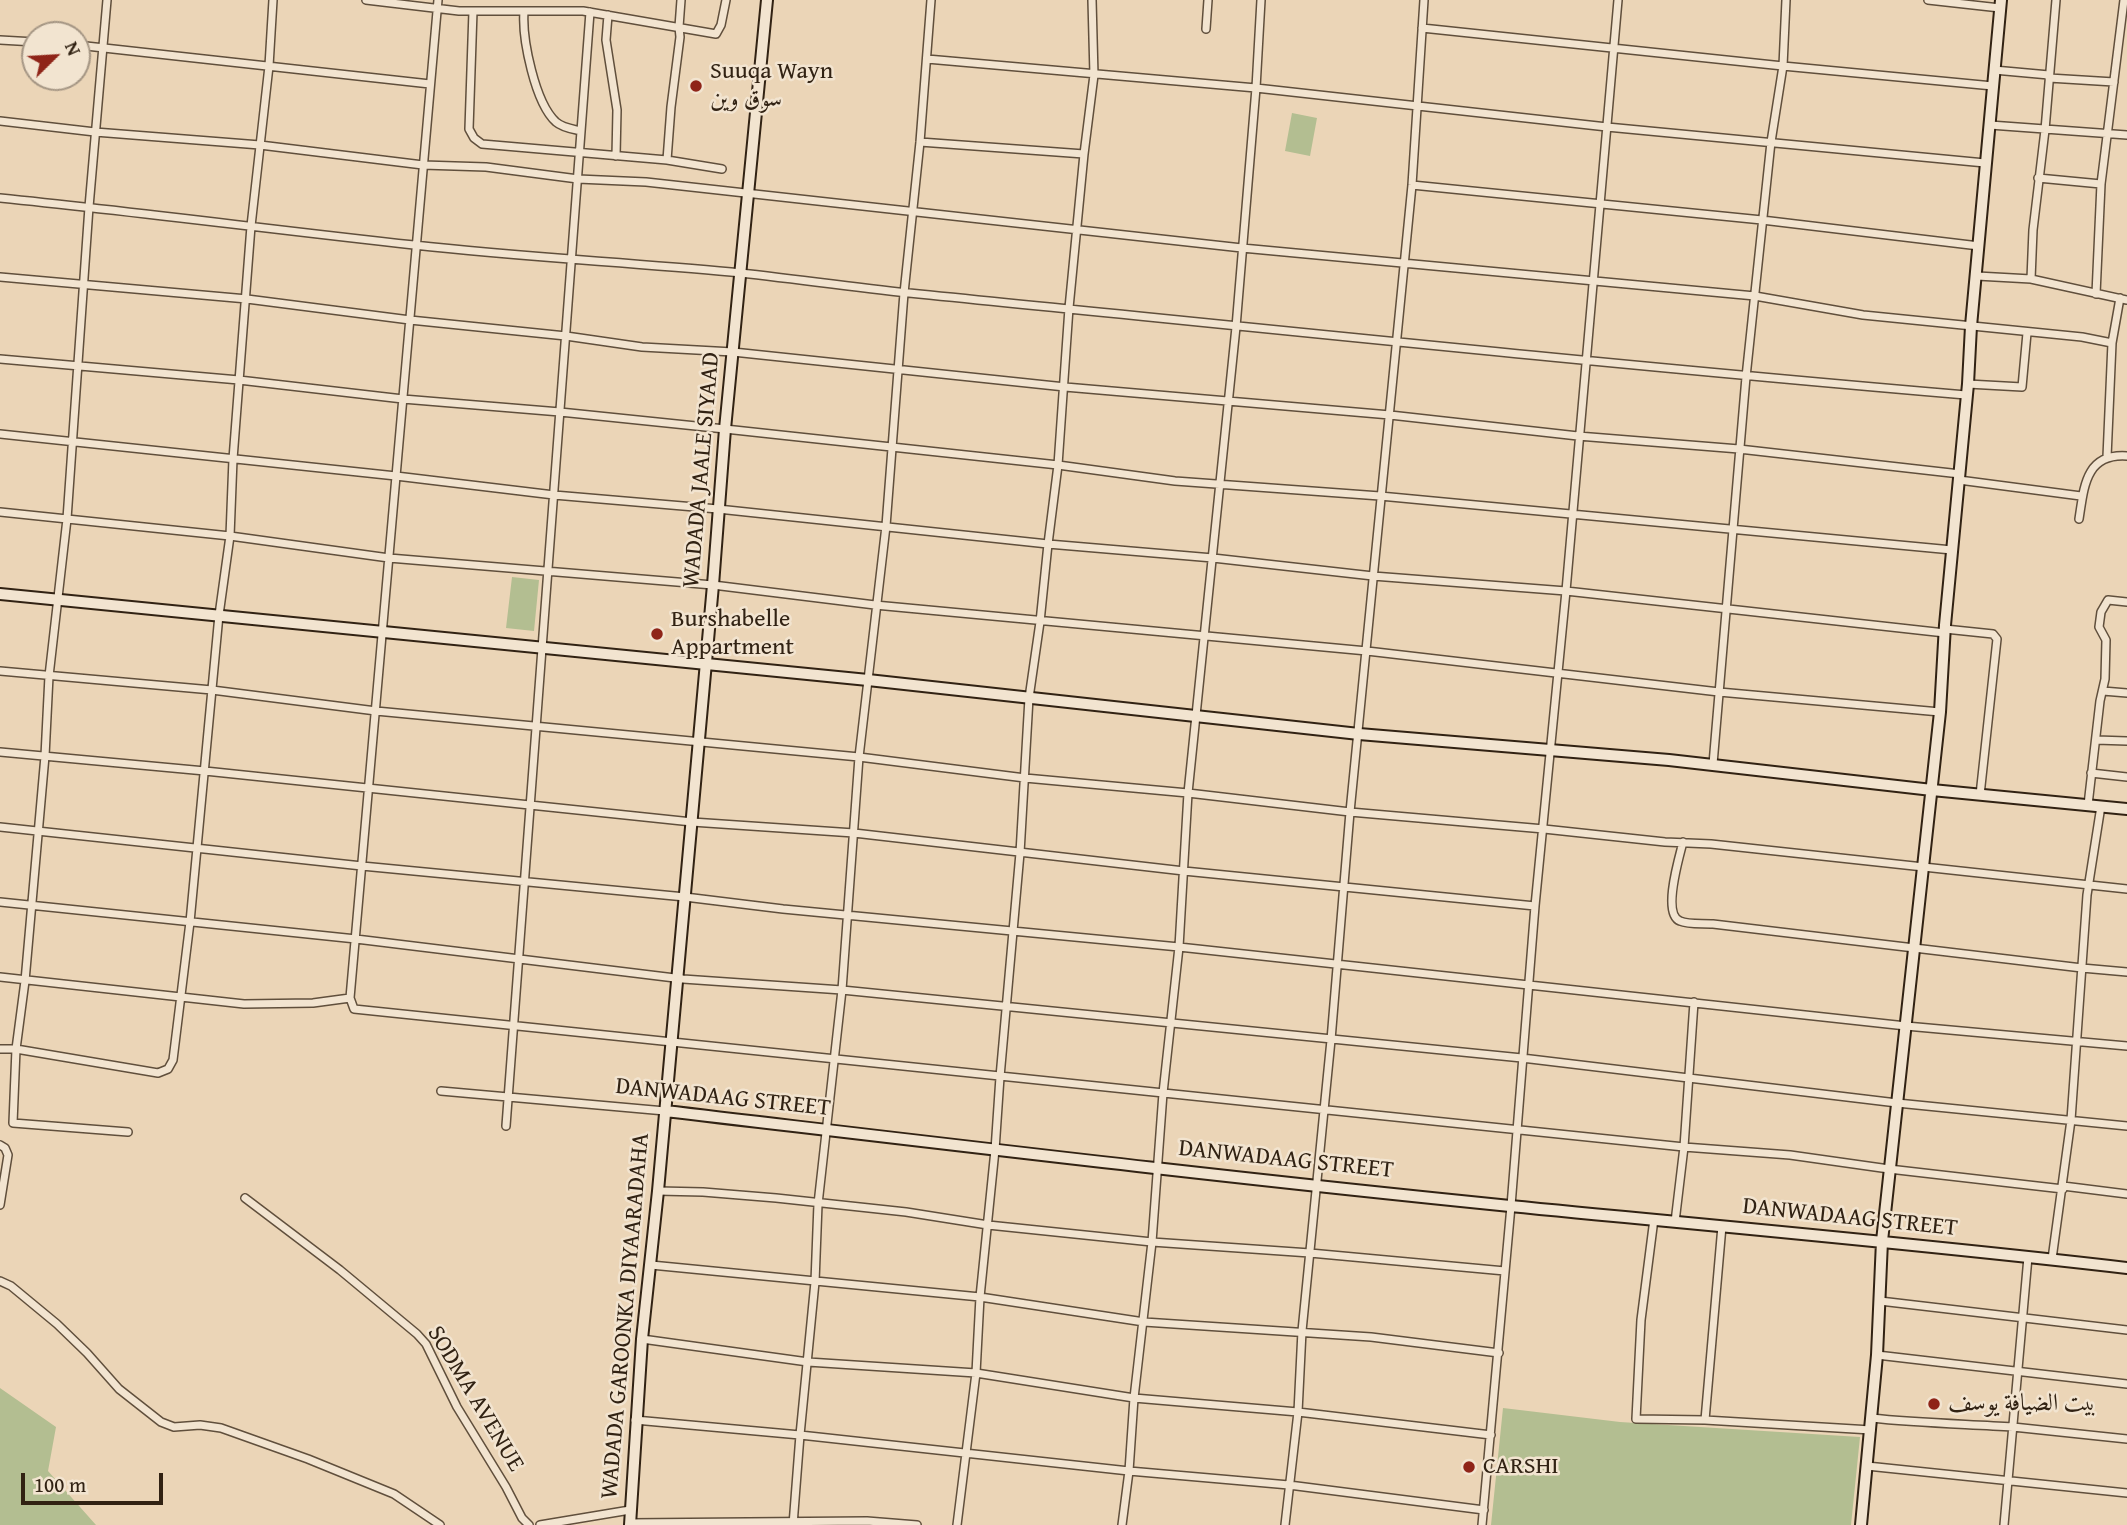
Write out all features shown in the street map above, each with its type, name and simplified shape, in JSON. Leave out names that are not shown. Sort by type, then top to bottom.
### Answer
[{"type":"street","points":[[107,0],[83,284],[67,519],[49,676],[45,756],[16,1049],[13,1123],[128,1132]]},
{"type":"street","points":[[0,1049],[16,1049],[161,1073],[170,1067],[173,1060],[190,922],[219,615],[230,536],[233,459],[251,226],[269,65],[273,0]]},
{"type":"street","points":[[366,0],[438,3],[473,11],[590,12],[716,34],[721,25],[726,0]]},
{"type":"street","points":[[667,160],[669,121],[681,37],[681,0]]},
{"type":"street","name":"WADADA JAALE SIYAAD","points":[[665,1111],[725,429],[767,0]]},
{"type":"street","points":[[793,1523],[815,1282],[818,1204],[849,915],[859,757],[886,526],[931,0]]},
{"type":"street","points":[[957,1525],[976,1373],[979,1297],[995,1150],[1020,853],[1029,698],[1058,465],[1069,308],[1094,75],[1092,0]]},
{"type":"street","points":[[1206,29],[1208,0]]},
{"type":"street","points":[[1122,1525],[1179,947],[1188,793],[1236,327],[1261,0]]},
{"type":"street","points":[[1285,1525],[1298,1412],[1302,1331],[1350,812],[1412,185],[1424,0]]},
{"type":"street","points":[[1482,1525],[1499,1353],[1535,906],[1566,591],[1618,0]]},
{"type":"street","points":[[1713,764],[1739,449],[1762,220],[1783,66],[1786,0]]},
{"type":"street","points":[[1861,1525],[1877,1355],[1882,1241],[1940,712],[2000,4],[1928,0]]},
{"type":"street","points":[[2031,279],[2033,230],[2056,0]]},
{"type":"street","points":[[2096,294],[2101,184],[2123,0]]},
{"type":"street","points":[[438,3],[350,998],[354,1009],[1684,1147],[1790,1154],[1889,1169],[2127,1194]]},
{"type":"street","points":[[473,11],[470,130],[474,138],[482,144],[667,160],[722,169]]},
{"type":"street","points":[[524,12],[525,41],[533,77],[548,110],[554,121],[562,127],[581,131]]},
{"type":"street","points":[[506,1126],[590,12]]},
{"type":"street","points":[[608,15],[606,40],[617,110],[617,156]]},
{"type":"street","points":[[1422,28],[1993,86]]},
{"type":"street","points":[[0,40],[21,41]]},
{"type":"street","points":[[91,46],[430,84]]},
{"type":"street","points":[[927,59],[1256,88],[1607,127],[1985,163]]},
{"type":"street","points":[[1994,70],[2114,82]]},
{"type":"street","points":[[0,121],[96,132],[260,145],[423,164],[486,167],[578,179],[646,182],[1242,248],[1755,296],[1863,315],[2082,337],[2112,343]]},
{"type":"street","points":[[1990,125],[2127,135]]},
{"type":"street","points":[[919,142],[1084,154]]},
{"type":"street","points":[[2038,178],[2101,184]]},
{"type":"street","points":[[1412,185],[1762,220],[1979,246]]},
{"type":"street","points":[[0,198],[416,246],[660,265],[904,293],[1746,377],[1967,390],[2021,387],[2027,333]]},
{"type":"street","points":[[1977,276],[2031,279],[2123,299],[2112,343],[2108,457]]},
{"type":"street","points":[[0,277],[247,299],[642,347],[733,352],[1065,387],[1739,449],[1960,477],[2081,496]]},
{"type":"street","points":[[0,359],[725,429],[1219,485],[1380,496],[1952,550]]},
{"type":"street","points":[[0,434],[554,495],[718,509],[1373,576],[1566,591],[1893,629],[1993,634],[1997,639],[1980,795]]},
{"type":"street","points":[[2079,519],[2081,496],[2088,474],[2108,457],[2127,456]]},
{"type":"street","points":[[0,512],[230,536],[389,558],[713,585],[875,606],[1367,651],[1719,692],[1940,712]]},
{"type":"street","points":[[0,594],[705,663],[1359,734],[1713,764],[1931,790],[2127,809]]},
{"type":"street","points":[[2088,805],[2106,652],[2106,640],[2099,627],[2101,612],[2108,600],[2127,601]]},
{"type":"street","points":[[0,671],[212,690],[376,711],[859,757],[1025,778],[1350,812],[1711,844],[2127,889]]},
{"type":"street","points":[[2103,691],[2127,693]]},
{"type":"street","points":[[2096,740],[2127,741]]},
{"type":"street","points":[[0,752],[692,822],[854,833],[1184,871],[1535,906]]},
{"type":"street","points":[[2091,773],[2127,777]]},
{"type":"street","points":[[2052,1259],[2071,1120],[2082,950],[2101,806]]},
{"type":"street","points":[[0,827],[783,909],[1179,947],[1906,1026],[2127,1045]]},
{"type":"street","points":[[1683,842],[1670,904],[1677,920],[2127,972]]},
{"type":"street","points":[[0,902],[356,939],[677,978],[842,990],[1522,1058],[1897,1103],[2127,1126]]},
{"type":"street","points":[[0,977],[244,1004],[313,1003],[350,998]]},
{"type":"street","points":[[1675,1222],[1684,1147],[1694,1002]]},
{"type":"street","name":"DANWADAAG STREET","points":[[441,1091],[665,1111],[1511,1206],[1882,1241],[2127,1268]]},
{"type":"street","name":"WADADA GAROONKA DIYAARADAHA","points":[[630,1524],[635,1420],[665,1111]]},
{"type":"street","points":[[0,1145],[8,1156],[0,1205]]},
{"type":"street","points":[[658,1191],[776,1198],[906,1212],[988,1225],[1152,1242],[1505,1271]]},
{"type":"street","name":"SODMA AVENUE","points":[[245,1198],[340,1270],[426,1344],[457,1407],[522,1518],[529,1525]]},
{"type":"street","points":[[1654,1219],[1641,1320],[1636,1419],[1705,1420],[1871,1430]]},
{"type":"street","points":[[1705,1420],[1722,1226]]},
{"type":"street","points":[[2004,1525],[2010,1482],[2028,1257]]},
{"type":"street","points":[[651,1265],[979,1297],[1144,1322],[1371,1337],[1499,1353]]},
{"type":"street","points":[[0,1282],[11,1286],[57,1324],[119,1389],[161,1422],[174,1427],[201,1425],[221,1428],[308,1460],[394,1494],[440,1525]]},
{"type":"street","points":[[1880,1301],[2127,1330]]},
{"type":"street","points":[[642,1339],[808,1362],[976,1373],[1134,1398],[1298,1412],[1491,1435]]},
{"type":"street","points":[[1877,1355],[2127,1384]]},
{"type":"street","points":[[1871,1418],[2014,1427],[2127,1439]]},
{"type":"street","points":[[635,1420],[800,1434],[1129,1471],[1289,1485],[1484,1510]]},
{"type":"street","points":[[1867,1466],[2127,1493]]},
{"type":"street","points":[[540,1525],[630,1510]]},
{"type":"street","points":[[630,1524],[867,1521],[917,1525]]},
{"type":"green space","points":[[1292,113],[1317,118],[1310,156],[1285,151]]},
{"type":"green space","points":[[512,577],[539,580],[534,631],[506,628]]},
{"type":"green space","points":[[0,1388],[56,1427],[48,1471],[96,1525],[0,1525]]},
{"type":"green space","points":[[1503,1408],[1620,1422],[1860,1437],[1851,1525],[1491,1525]]},
{"type":"place","name":"Suuqa Wayn سوق وين","points":[[696,86]]},
{"type":"place","name":"Burshabelle Appartment","points":[[657,634]]},
{"type":"place","name":"بيت الضيافة يوسف","points":[[1934,1404]]},
{"type":"place","name":"CARSHI","points":[[1469,1467]]}]
